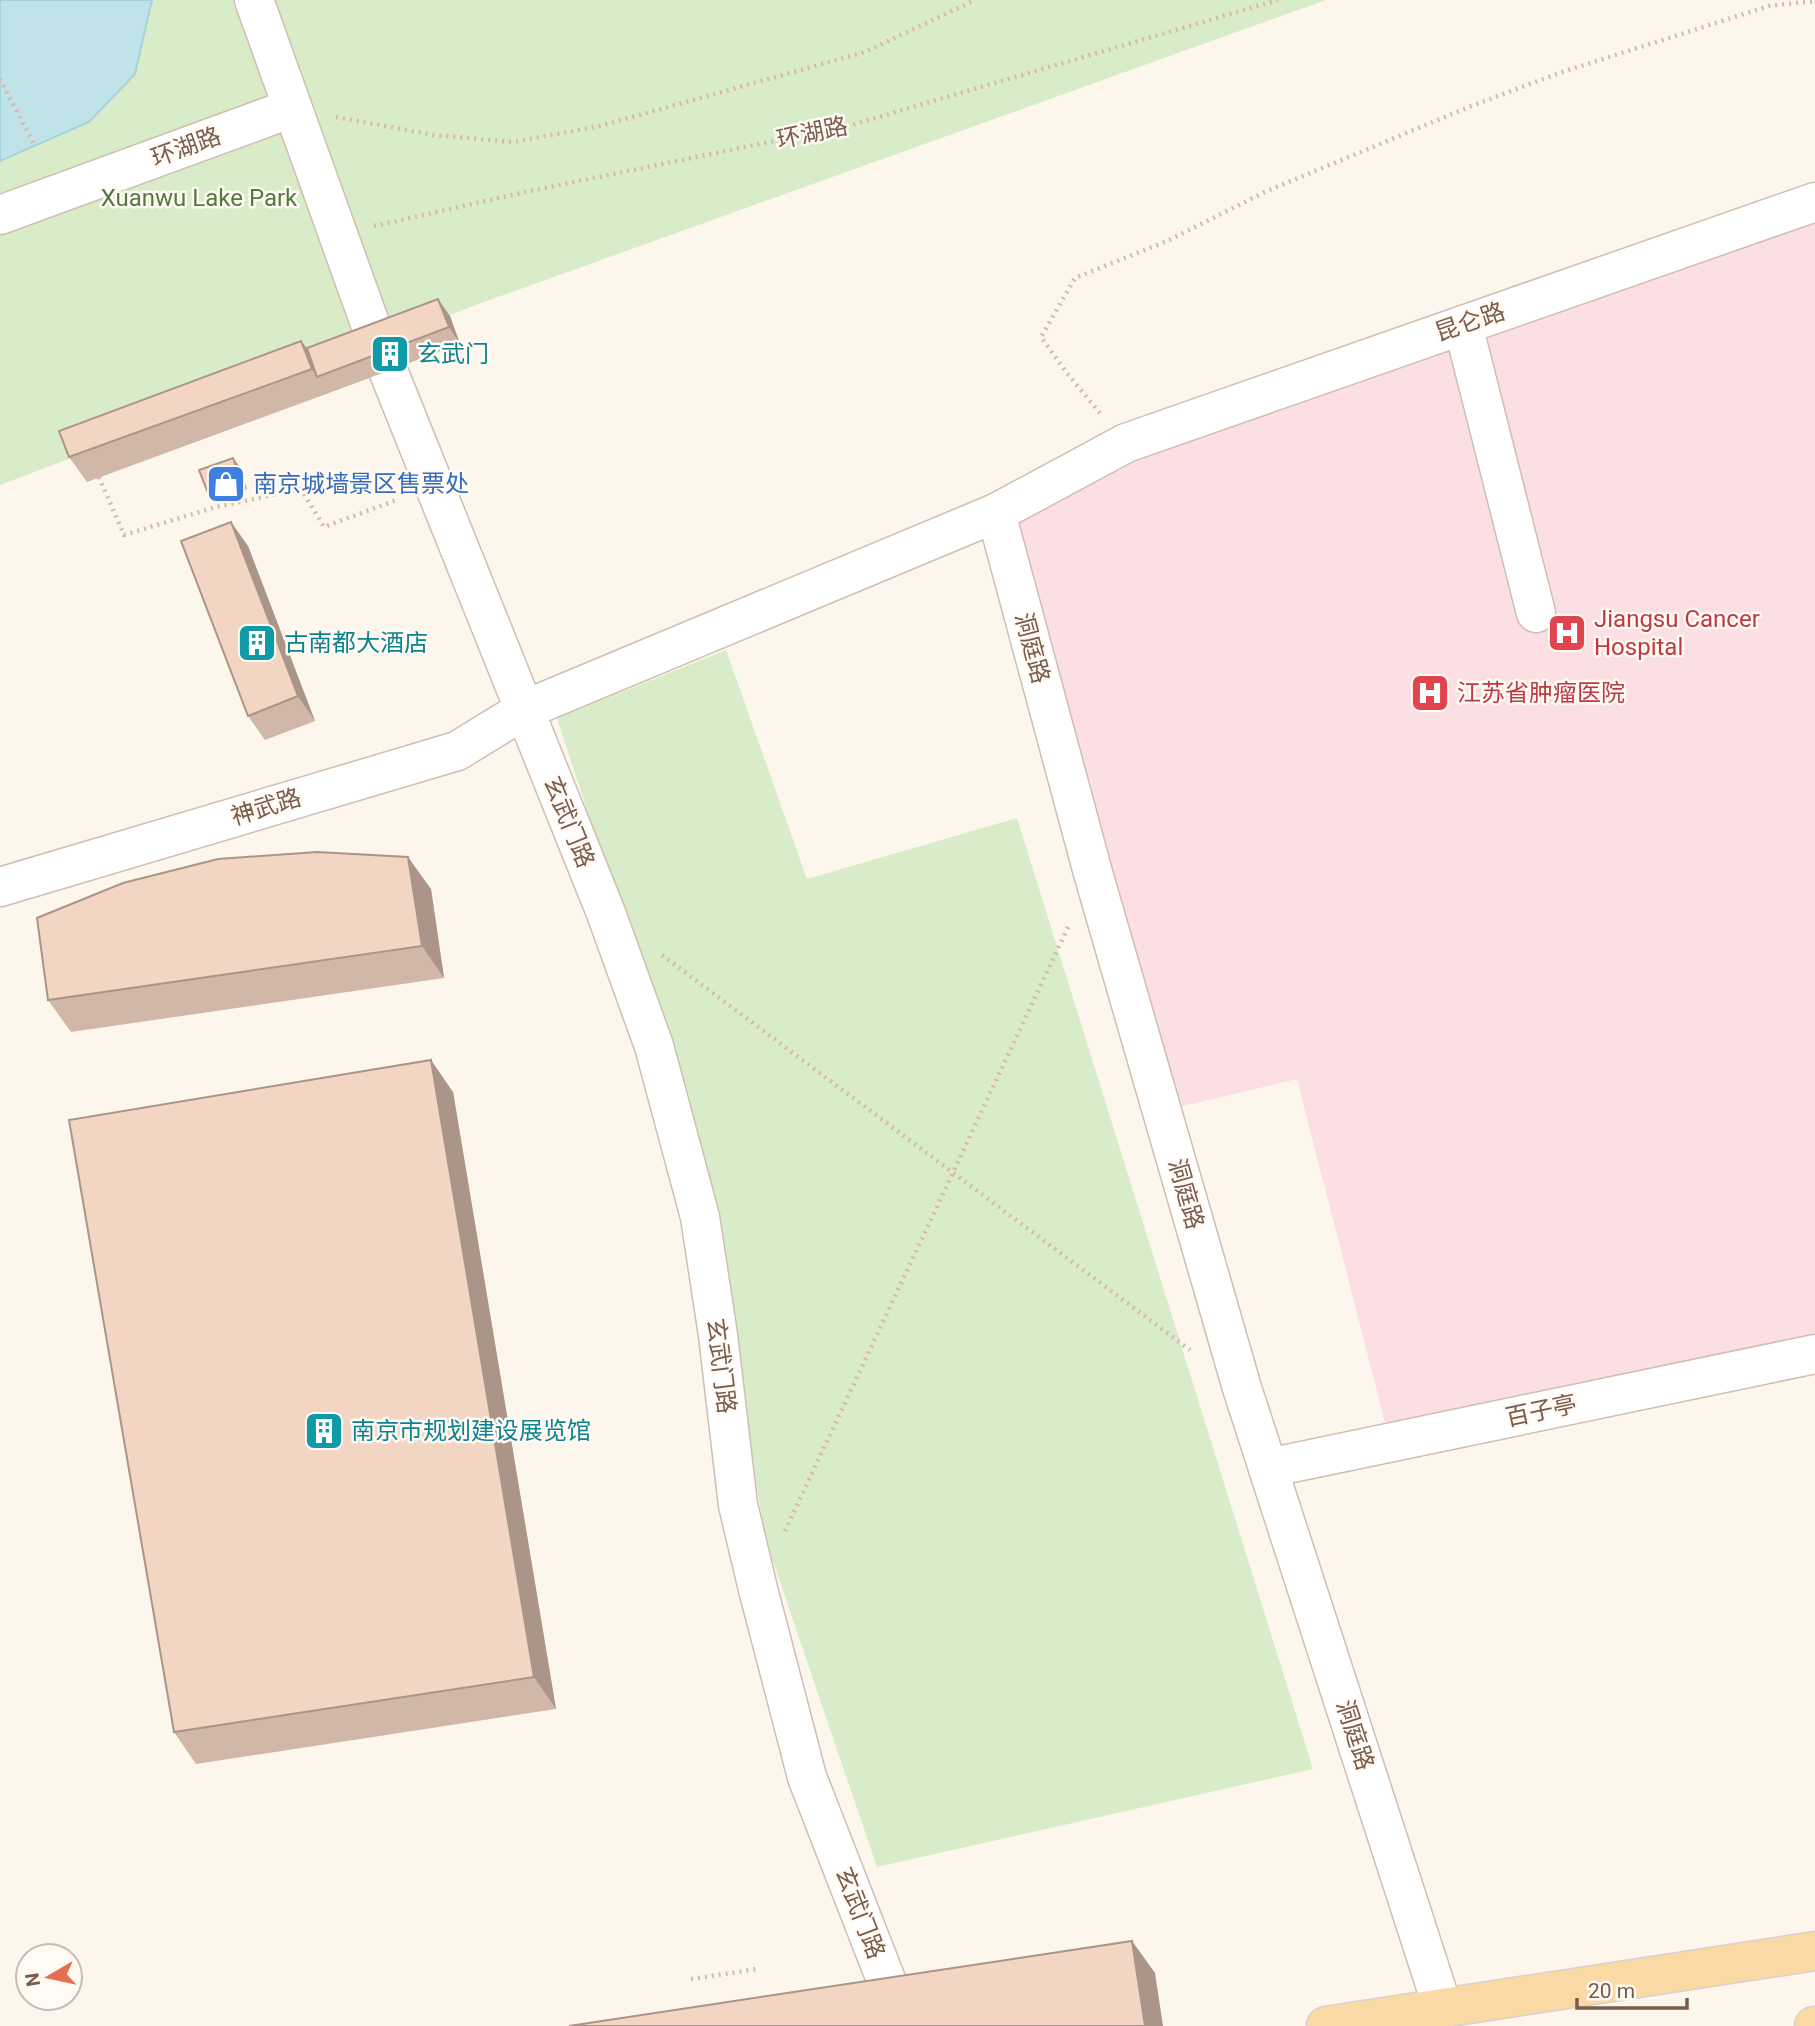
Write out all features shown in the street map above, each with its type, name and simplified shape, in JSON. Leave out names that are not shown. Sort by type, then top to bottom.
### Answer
[{"type":"main road","points":[[1326,2026],[1432,2018],[1815,1951]]},
{"type":"street","name":"玄武门路","points":[[254,0],[377,343],[606,913],[654,1046],[700,1217],[718,1335],[738,1505],[758,1589],[807,1777],[904,2026]]},
{"type":"street","name":"环湖路","points":[[0,215],[292,108]]},
{"type":"street","name":"昆仑路","points":[[1126,443],[1815,202]]},
{"type":"street","points":[[1463,325],[1536,613]]},
{"type":"street","points":[[996,513],[1126,443]]},
{"type":"street","name":"神武路","points":[[0,887],[457,751],[524,710],[996,513]]},
{"type":"street","name":"洞庭路","points":[[996,513],[1093,873],[1242,1388],[1432,2018]]},
{"type":"street","name":"百子亭","points":[[1268,1468],[1815,1354]]},
{"type":"path","points":[[292,108],[434,135],[513,142],[600,126],[865,52],[975,0]]},
{"type":"path","name":"环湖路","points":[[339,234],[530,191],[848,126],[1278,0]]},
{"type":"path","points":[[1126,443],[1066,372],[1041,337],[1075,278],[1167,241],[1267,191],[1469,107],[1559,73],[1769,6],[1815,1]]},
{"type":"path","points":[[0,79],[35,146]]},
{"type":"path","points":[[99,477],[124,535],[216,507],[301,489],[324,527],[434,486]]},
{"type":"path","points":[[758,1589],[1093,873]]},
{"type":"path","points":[[662,955],[1242,1388]]},
{"type":"path","points":[[691,1979],[757,1969]]},
{"type":"shaded area","name":"江苏省肿瘤医院","points":[[1815,202],[1815,1354],[1390,1442],[1297,1079],[1162,1111],[996,513]]},
{"type":"green space","name":"Xuanwu Lake Park","points":[[0,0],[1326,0],[484,302],[0,485]]},
{"type":"green space","points":[[726,650],[807,879],[1017,818],[1313,1769],[877,1867],[764,1535],[716,1207],[557,718]]},
{"type":"water","points":[[0,0],[152,0],[135,74],[89,122],[0,161]]},
{"type":"building","points":[[438,299],[449,327],[317,377],[307,348]]},
{"type":"building","points":[[301,341],[312,369],[69,457],[59,431]]},
{"type":"building","points":[[233,458],[241,480],[208,493],[199,470]]},
{"type":"building","name":"古南都大酒店","points":[[231,522],[298,696],[248,716],[181,541]]},
{"type":"building","points":[[317,852],[408,857],[422,946],[48,1000],[37,918],[123,883],[218,859]]},
{"type":"building","name":"南京市规划建设展览馆","points":[[431,1060],[534,1677],[174,1732],[69,1120]]},
{"type":"building","points":[[1132,1941],[1145,2026],[569,2026]]},
{"type":"place","name":"玄武门","points":[[390,354]]},
{"type":"place","name":"南京城墙景区售票处","points":[[226,484]]},
{"type":"place","name":"Jiangsu Cancer Hospital","points":[[1567,633]]},
{"type":"place","name":"古南都大酒店","points":[[257,643]]},
{"type":"place","name":"江苏省肿瘤医院","points":[[1430,693]]},
{"type":"place","name":"南京市规划建设展览馆","points":[[324,1431]]}]
